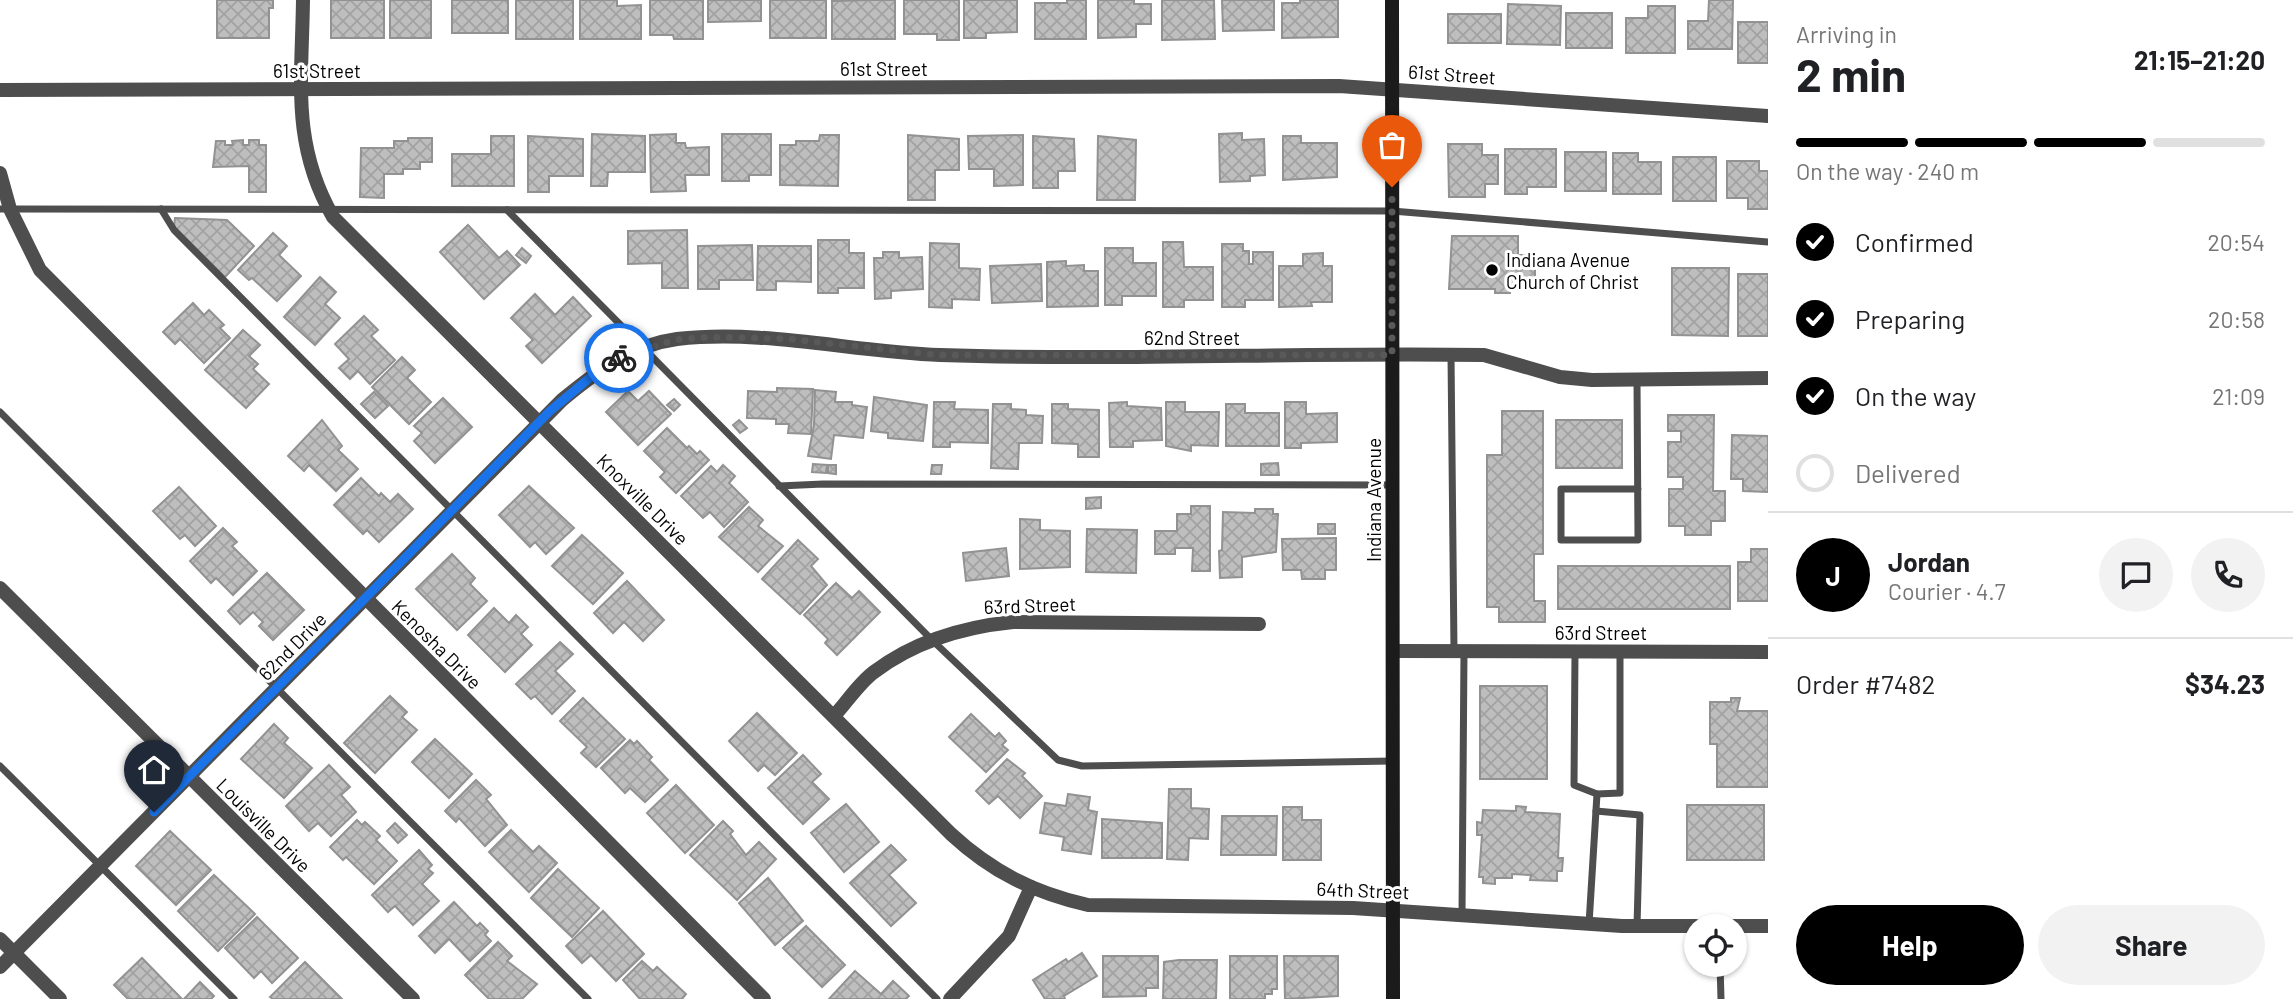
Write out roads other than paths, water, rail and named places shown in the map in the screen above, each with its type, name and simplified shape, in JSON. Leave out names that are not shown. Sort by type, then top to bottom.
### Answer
[{"type":"main road","name":"Indiana Avenue","points":[[1392,0],[1393,999]]},
{"type":"street","name":"Knoxville Drive","points":[[303,0],[302,124],[308,165],[328,209],[975,856],[999,873],[1031,887]]},
{"type":"street","name":"61st Street","points":[[0,90],[1339,86],[1768,116]]},
{"type":"street","name":"Kenosha Drive","points":[[0,173],[5,209],[40,270],[764,999]]},
{"type":"street","name":"62nd Street","points":[[617,359],[674,340],[711,337],[789,339],[938,355],[1484,355],[1560,377],[1768,378]]},
{"type":"street","name":"62nd Drive","points":[[0,967],[366,600],[539,422],[571,393],[617,359]]},
{"type":"street","name":"Louisville Drive","points":[[0,588],[413,999]]},
{"type":"street","name":"63rd Street","points":[[834,716],[872,673],[906,651],[977,625],[1013,622],[1259,624]]},
{"type":"street","name":"63rd Street","points":[[1392,651],[1768,652]]},
{"type":"street","name":"64th Street","points":[[1031,887],[1058,898],[1088,905],[1393,911],[1637,926],[1684,926]]},
{"type":"street","points":[[950,999],[1009,936],[1031,887]]},
{"type":"street","points":[[1747,926],[1768,926]]},
{"type":"street","points":[[0,939],[60,999]]},
{"type":"lane","points":[[5,209],[1392,211],[1768,242]]},
{"type":"lane","points":[[161,209],[174,230],[937,999]]},
{"type":"lane","points":[[507,210],[779,486],[1058,760],[1082,766],[1392,761]]},
{"type":"lane","points":[[1451,355],[1459,651],[1462,914]]},
{"type":"lane","points":[[1637,379],[1638,489],[1638,540],[1561,540],[1561,489],[1638,489]]},
{"type":"lane","points":[[0,412],[588,999]]},
{"type":"lane","points":[[779,486],[1392,485]]},
{"type":"lane","points":[[1575,652],[1574,785],[1597,794],[1620,793],[1620,652]]},
{"type":"lane","points":[[0,766],[234,999]]},
{"type":"lane","points":[[1589,923],[1597,794]]},
{"type":"lane","points":[[1596,811],[1640,815],[1637,926]]},
{"type":"lane","points":[[1720,977],[1721,999]]},
{"type":"place","name":"Indiana Avenue Church of Christ","points":[[1492,270]]}]
